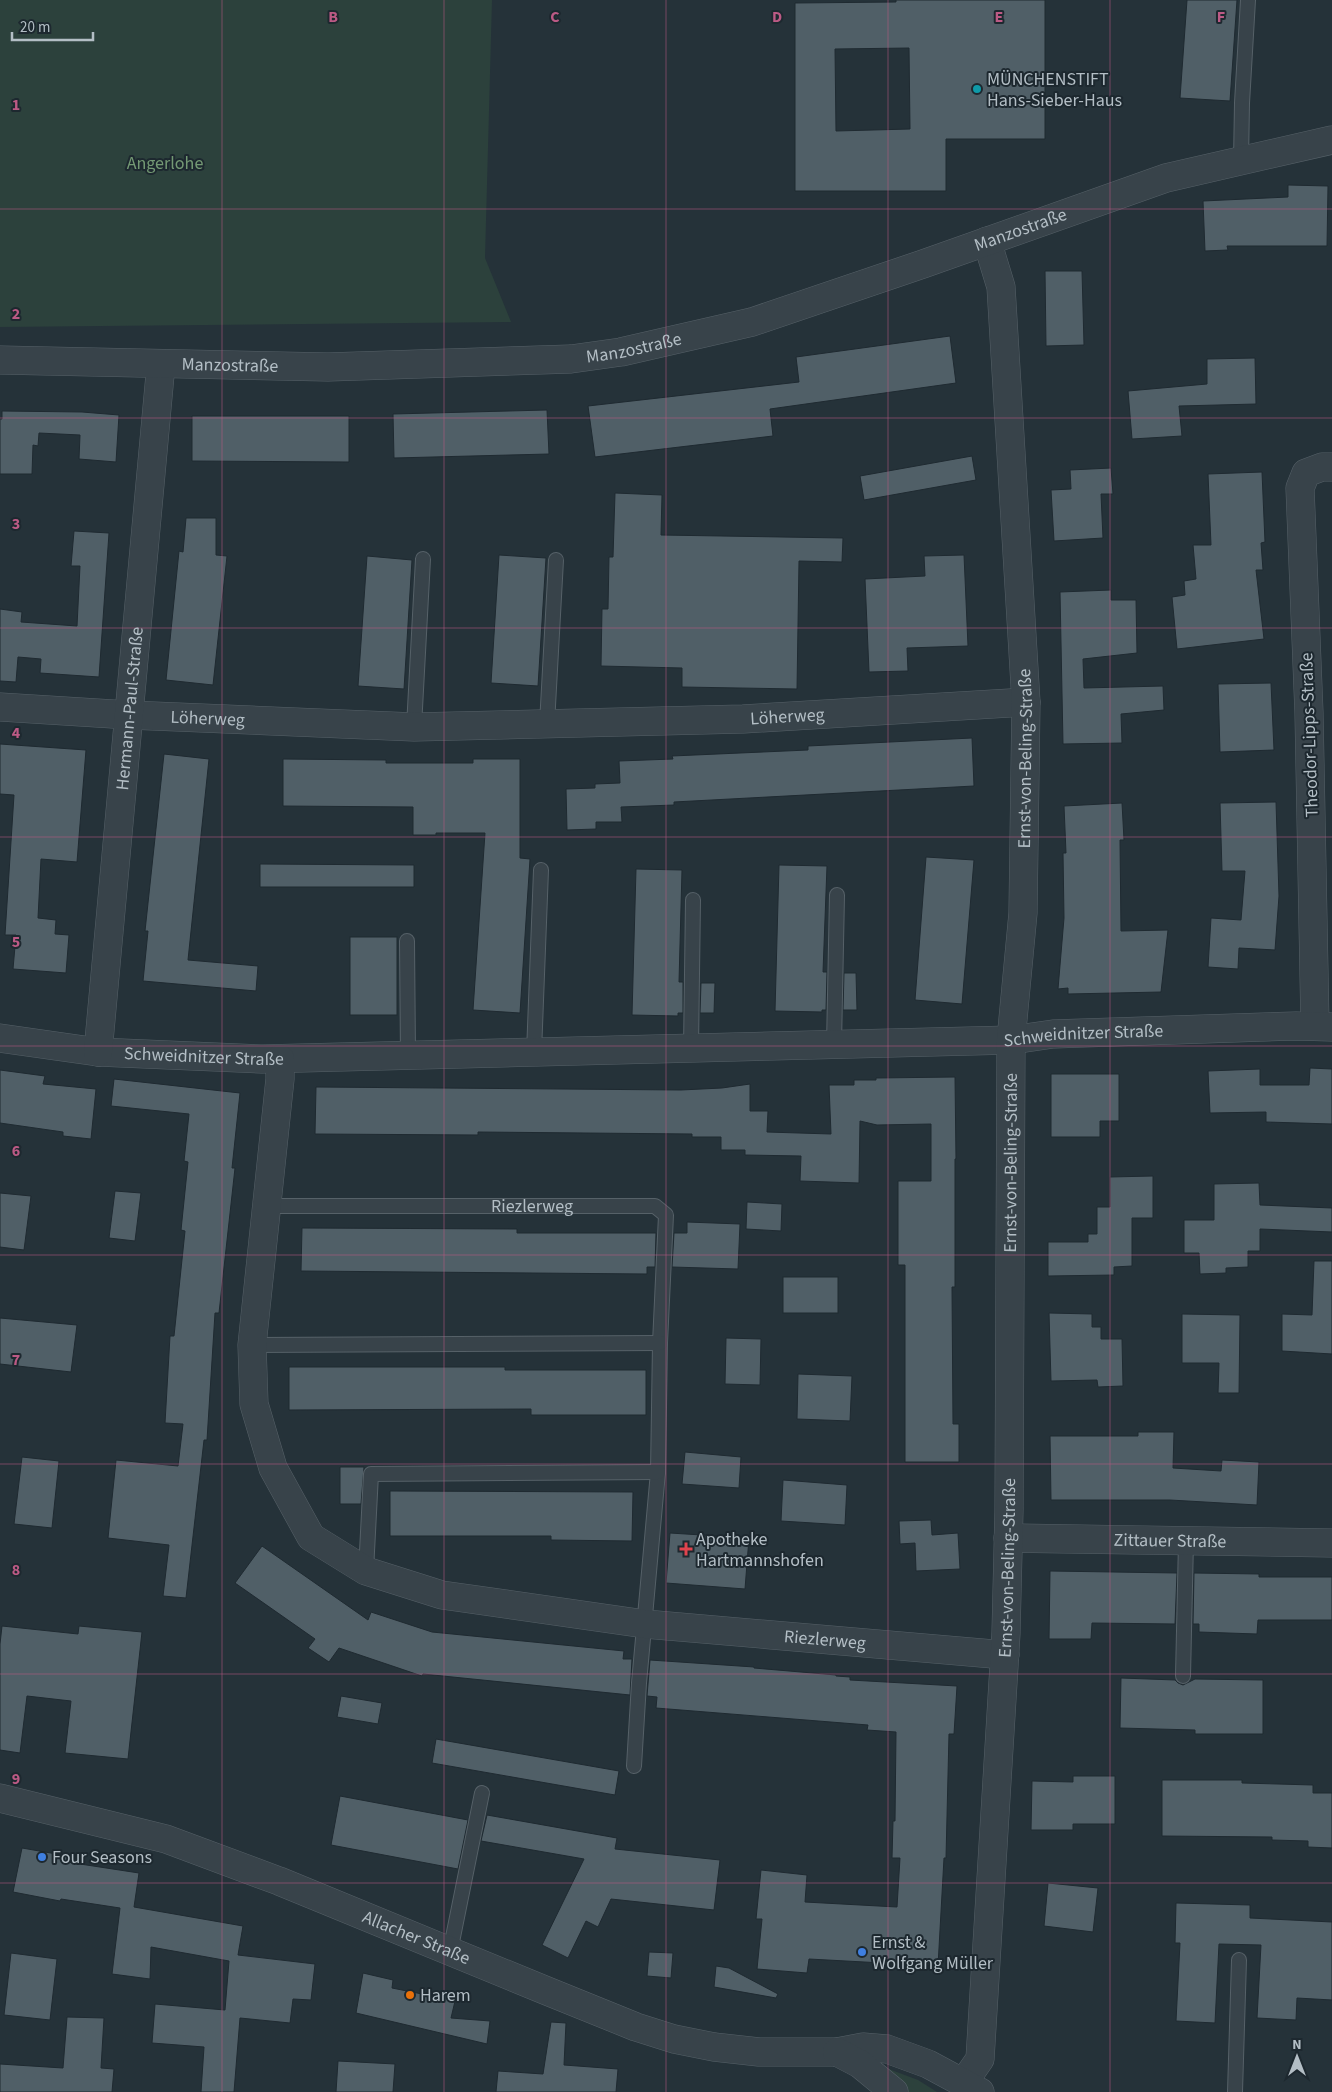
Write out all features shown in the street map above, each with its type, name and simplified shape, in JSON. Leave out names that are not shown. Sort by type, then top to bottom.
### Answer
[{"type":"street","name":"Manzostraße","points":[[0,360],[347,367],[571,359],[621,352],[752,322],[1166,178],[1332,140]]},
{"type":"street","name":"Ernst-von-Beling-Straße","points":[[972,2087],[980,2059],[1005,1655],[1008,1538],[1011,1040],[1022,913],[1026,702],[1001,287],[987,241]]},
{"type":"street","name":"Hermann-Paul-Straße","points":[[98,1052],[161,364]]},
{"type":"street","name":"Theodor-Lipps-Straße","points":[[1324,1027],[1300,488],[1306,473],[1322,466],[1332,467]]},
{"type":"street","name":"Löherweg","points":[[0,707],[129,715],[414,727],[743,718],[1026,702]]},
{"type":"street","name":"Schweidnitzer Straße","points":[[0,1038],[98,1052],[280,1059],[1011,1040],[1053,1034],[1324,1027]]},
{"type":"street","name":"Riezlerweg","points":[[280,1059],[280,1079],[252,1345],[254,1404],[273,1468],[311,1537],[366,1571],[442,1595],[645,1624],[1005,1655]]},
{"type":"street","name":"Zittauer Straße","points":[[1008,1538],[1332,1544]]},
{"type":"street","name":"Allacher Straße","points":[[0,1798],[166,1839],[311,1893],[450,1952],[636,2026],[674,2039],[714,2047],[759,2052],[837,2052],[863,2047],[887,2049],[928,2064],[972,2087]]},
{"type":"street","name":"Allacher Straße","points":[[837,2052],[860,2064],[894,2092]]},
{"type":"lane","points":[[1241,161],[1242,102],[1248,0]]},
{"type":"lane","points":[[414,727],[423,559]]},
{"type":"lane","points":[[547,724],[556,560]]},
{"type":"lane","points":[[534,1053],[541,870]]},
{"type":"lane","points":[[834,1045],[837,895]]},
{"type":"lane","points":[[691,1049],[693,900]]},
{"type":"lane","points":[[407,941],[408,1056]]},
{"type":"lane","name":"Riezlerweg","points":[[266,1206],[655,1206],[666,1215],[660,1343],[658,1472],[645,1624]]},
{"type":"lane","points":[[252,1345],[660,1343]]},
{"type":"lane","points":[[366,1571],[371,1474],[658,1472]]},
{"type":"lane","points":[[1183,1676],[1186,1541]]},
{"type":"lane","points":[[634,1766],[645,1624]]},
{"type":"lane","points":[[450,1952],[482,1793]]},
{"type":"lane","points":[[1235,2092],[1239,1960]]},
{"type":"green space","name":"Angerlohe","points":[[0,0],[492,0],[485,258],[511,322],[0,327]]},
{"type":"green space","points":[[886,2068],[918,2080],[937,2092],[905,2092]]},
{"type":"building","name":"MÜNCHENSTIFT Hans-Sieber-Haus","points":[[896,0],[1045,0],[1045,139],[946,139],[946,191],[795,191],[795,3],[896,2]],"holes":[[[909,48],[910,129],[836,131],[835,49]]]},
{"type":"building","points":[[1187,0],[1237,0],[1230,101],[1180,98]]},
{"type":"building","points":[[1288,185],[1328,186],[1327,246],[1227,246],[1228,250],[1205,251],[1203,201],[1288,197]]},
{"type":"building","points":[[1045,271],[1082,271],[1084,345],[1046,346]]},
{"type":"building","points":[[950,336],[956,383],[770,409],[773,436],[595,457],[588,406],[799,382],[796,357]]},
{"type":"building","points":[[1255,358],[1256,404],[1179,406],[1182,436],[1132,439],[1128,391],[1207,384],[1207,359]]},
{"type":"building","points":[[547,410],[549,454],[394,458],[393,414]]},
{"type":"building","points":[[2,411],[82,412],[119,415],[116,462],[79,459],[80,435],[39,433],[38,446],[33,445],[32,474],[0,474],[0,419],[2,419]]},
{"type":"building","points":[[192,416],[349,416],[349,462],[192,461]]},
{"type":"building","points":[[972,456],[976,480],[864,500],[860,476]]},
{"type":"building","points":[[1111,468],[1113,494],[1101,494],[1103,538],[1054,541],[1051,490],[1071,489],[1070,470]]},
{"type":"building","points":[[1262,472],[1265,542],[1261,543],[1263,570],[1256,570],[1264,639],[1177,649],[1172,597],[1185,595],[1184,581],[1196,579],[1193,545],[1211,545],[1208,474]]},
{"type":"building","points":[[615,493],[662,495],[661,535],[843,538],[842,562],[799,561],[797,689],[682,687],[682,668],[601,666],[602,609],[608,609],[609,557],[613,557]]},
{"type":"building","points":[[186,518],[216,518],[216,555],[227,556],[213,685],[166,680],[179,551],[183,552]]},
{"type":"building","points":[[74,531],[109,533],[99,677],[40,673],[41,659],[18,657],[16,682],[0,681],[0,609],[22,612],[21,622],[77,626],[80,566],[71,566]]},
{"type":"building","points":[[499,555],[546,558],[538,686],[491,683]]},
{"type":"building","points":[[964,555],[968,646],[907,648],[908,671],[869,672],[865,579],[925,576],[924,556]]},
{"type":"building","points":[[367,556],[412,560],[404,689],[358,686]]},
{"type":"building","points":[[1111,590],[1111,600],[1136,600],[1137,653],[1083,659],[1084,688],[1163,686],[1164,710],[1121,714],[1122,743],[1063,744],[1060,592]]},
{"type":"building","points":[[1271,683],[1274,750],[1220,752],[1218,684]]},
{"type":"building","points":[[972,738],[974,786],[674,802],[674,805],[621,807],[622,822],[596,822],[596,829],[567,830],[566,789],[595,788],[595,784],[620,783],[619,761],[673,759],[672,756],[808,750],[808,746]]},
{"type":"building","points":[[0,744],[86,750],[77,862],[41,859],[38,918],[56,920],[55,934],[69,935],[66,973],[13,969],[16,935],[5,935],[14,795],[0,794]]},
{"type":"building","points":[[164,754],[209,759],[188,960],[258,966],[256,991],[143,981],[148,931],[145,931]]},
{"type":"building","points":[[283,759],[386,760],[386,763],[473,763],[473,759],[520,759],[520,858],[530,859],[520,1013],[473,1010],[485,833],[413,835],[413,807],[283,806]]},
{"type":"building","points":[[1276,802],[1279,896],[1275,950],[1239,948],[1238,969],[1208,967],[1211,918],[1241,920],[1245,871],[1222,871],[1220,803]]},
{"type":"building","points":[[1122,803],[1124,840],[1120,840],[1121,931],[1168,930],[1161,992],[1068,994],[1068,988],[1058,989],[1064,918],[1063,853],[1066,853],[1064,806]]},
{"type":"building","points":[[926,857],[974,860],[962,1004],[915,1000]]},
{"type":"building","points":[[260,864],[414,865],[414,887],[260,887]]},
{"type":"building","points":[[779,865],[827,866],[823,972],[827,972],[826,1010],[822,1010],[822,1012],[775,1011]]},
{"type":"building","points":[[636,869],[682,870],[679,982],[683,982],[683,1013],[678,1013],[678,1016],[632,1015]]},
{"type":"building","points":[[350,937],[397,937],[397,1015],[350,1015]]},
{"type":"building","points":[[844,973],[856,973],[857,1010],[843,1010]]},
{"type":"building","points":[[701,983],[715,983],[714,1013],[700,1013]]},
{"type":"building","points":[[1310,1068],[1332,1069],[1332,1124],[1266,1122],[1266,1112],[1210,1113],[1208,1071],[1260,1069],[1260,1085],[1309,1085]]},
{"type":"building","points":[[0,1070],[45,1076],[43,1084],[96,1089],[91,1139],[63,1136],[63,1132],[0,1123]]},
{"type":"building","points":[[1051,1074],[1119,1074],[1119,1121],[1100,1121],[1100,1137],[1051,1137]]},
{"type":"building","points":[[955,1077],[955,1287],[952,1287],[953,1424],[959,1424],[959,1462],[905,1462],[905,1265],[898,1265],[898,1181],[931,1181],[931,1124],[877,1125],[860,1121],[859,1183],[800,1181],[801,1156],[745,1155],[745,1150],[721,1150],[721,1137],[692,1137],[692,1134],[478,1132],[478,1135],[315,1134],[316,1087],[681,1090],[722,1088],[750,1084],[750,1111],[768,1111],[767,1132],[831,1134],[829,1085],[854,1085],[854,1080],[876,1080],[876,1078]]},
{"type":"building","points":[[114,1079],[240,1093],[232,1168],[235,1168],[219,1313],[215,1313],[207,1440],[204,1440],[186,1598],[163,1596],[169,1545],[108,1538],[116,1460],[178,1466],[183,1424],[165,1423],[170,1336],[174,1336],[185,1231],[181,1230],[188,1162],[184,1161],[189,1114],[111,1106]]},
{"type":"building","points":[[1153,1176],[1153,1218],[1132,1218],[1132,1266],[1114,1267],[1114,1275],[1048,1276],[1048,1242],[1088,1242],[1088,1234],[1097,1234],[1097,1207],[1110,1207],[1110,1177]]},
{"type":"building","points":[[1259,1183],[1260,1205],[1332,1208],[1332,1232],[1260,1229],[1260,1251],[1248,1251],[1248,1267],[1226,1268],[1226,1273],[1200,1274],[1199,1253],[1184,1253],[1184,1220],[1214,1220],[1214,1184]]},
{"type":"building","points":[[115,1191],[141,1193],[135,1241],[109,1238]]},
{"type":"building","points":[[0,1193],[31,1196],[24,1250],[0,1247]]},
{"type":"building","points":[[747,1202],[782,1204],[781,1231],[746,1229]]},
{"type":"building","points":[[687,1222],[740,1224],[738,1269],[672,1267],[674,1233],[687,1233]]},
{"type":"building","points":[[302,1228],[517,1229],[517,1233],[656,1233],[655,1267],[647,1267],[647,1274],[301,1271]]},
{"type":"building","points":[[1314,1261],[1332,1261],[1332,1354],[1282,1351],[1282,1314],[1312,1315]]},
{"type":"building","points":[[783,1277],[838,1277],[838,1313],[783,1313]]},
{"type":"building","points":[[1049,1313],[1092,1314],[1092,1327],[1101,1327],[1101,1339],[1122,1339],[1123,1386],[1098,1387],[1097,1380],[1051,1381]]},
{"type":"building","points":[[1182,1314],[1240,1315],[1239,1393],[1218,1393],[1219,1363],[1182,1363]]},
{"type":"building","points":[[0,1318],[77,1325],[71,1372],[0,1364]]},
{"type":"building","points":[[726,1338],[761,1339],[760,1385],[725,1384]]},
{"type":"building","points":[[289,1367],[505,1367],[505,1370],[646,1370],[646,1415],[531,1415],[531,1409],[289,1410]]},
{"type":"building","points":[[798,1374],[852,1376],[850,1421],[797,1419]]},
{"type":"building","points":[[1138,1432],[1174,1432],[1173,1468],[1221,1471],[1222,1460],[1259,1462],[1257,1505],[1170,1500],[1051,1500],[1050,1436],[1138,1436]]},
{"type":"building","points":[[685,1452],[741,1457],[739,1488],[682,1484]]},
{"type":"building","points":[[22,1457],[59,1461],[52,1528],[14,1524]]},
{"type":"building","points":[[340,1467],[364,1467],[361,1504],[340,1504]]},
{"type":"building","points":[[783,1480],[847,1485],[845,1525],[781,1521]]},
{"type":"building","points":[[390,1491],[633,1492],[632,1541],[551,1540],[551,1536],[390,1536]]},
{"type":"building","points":[[931,1520],[932,1535],[958,1533],[960,1569],[916,1571],[915,1543],[900,1544],[899,1521]]},
{"type":"building","points":[[670,1533],[749,1538],[745,1589],[666,1583]]},
{"type":"building","points":[[262,1546],[368,1620],[371,1612],[432,1632],[624,1651],[623,1659],[632,1659],[630,1695],[423,1674],[422,1676],[339,1648],[329,1662],[308,1648],[315,1639],[235,1583]]},
{"type":"building","points":[[1050,1571],[1177,1573],[1175,1624],[1092,1623],[1091,1639],[1049,1639]]},
{"type":"building","points":[[1194,1573],[1259,1574],[1259,1577],[1332,1577],[1332,1620],[1258,1620],[1257,1634],[1199,1632],[1199,1624],[1193,1624]]},
{"type":"building","points":[[2,1626],[78,1634],[79,1626],[142,1632],[128,1759],[65,1753],[71,1701],[27,1696],[20,1753],[0,1750],[0,1644]]},
{"type":"building","points":[[650,1660],[836,1675],[850,1677],[850,1680],[957,1686],[954,1734],[949,1734],[946,1858],[944,1858],[938,1966],[809,1959],[807,1973],[757,1969],[762,1919],[756,1919],[761,1870],[807,1875],[805,1902],[897,1907],[900,1858],[892,1858],[893,1821],[895,1821],[896,1732],[867,1730],[868,1725],[656,1708],[657,1697],[647,1696]]},
{"type":"building","points":[[1121,1678],[1175,1680],[1183,1685],[1195,1679],[1263,1680],[1263,1734],[1195,1734],[1195,1730],[1120,1728]]},
{"type":"building","points":[[341,1696],[382,1703],[378,1724],[337,1717]]},
{"type":"building","points":[[436,1739],[619,1771],[615,1795],[432,1763]]},
{"type":"building","points":[[1073,1776],[1115,1776],[1115,1824],[1073,1824],[1073,1830],[1031,1830],[1032,1781],[1073,1782]]},
{"type":"building","points":[[1162,1780],[1242,1780],[1242,1783],[1313,1785],[1313,1793],[1332,1793],[1332,1848],[1308,1847],[1308,1841],[1272,1840],[1272,1837],[1162,1836]]},
{"type":"building","points":[[340,1796],[468,1820],[458,1869],[331,1845]]},
{"type":"building","points":[[487,1815],[617,1838],[615,1849],[720,1860],[714,1910],[611,1899],[598,1927],[586,1921],[568,1958],[542,1945],[584,1859],[481,1841]]},
{"type":"building","points":[[22,1848],[68,1856],[67,1862],[139,1873],[134,1907],[243,1926],[238,1955],[315,1964],[311,2000],[293,1999],[290,2023],[240,2018],[234,2092],[201,2092],[204,2047],[152,2043],[155,2004],[225,2010],[229,1961],[151,1947],[150,1979],[112,1974],[120,1908],[61,1899],[60,1901],[13,1892]]},
{"type":"building","points":[[1048,1883],[1098,1888],[1093,1932],[1044,1926]]},
{"type":"building","points":[[1176,1903],[1250,1905],[1250,1918],[1332,1922],[1332,2000],[1297,1998],[1296,2020],[1257,2018],[1261,1945],[1219,1944],[1215,2023],[1176,2021],[1180,1943],[1175,1943]]},
{"type":"building","points":[[649,1952],[673,1953],[671,1978],[647,1976]]},
{"type":"building","points":[[11,1953],[57,1959],[50,2020],[4,2015]]},
{"type":"building","points":[[716,1966],[729,1968],[778,1994],[776,1998],[714,1987]]},
{"type":"building","points":[[363,1973],[393,1980],[392,1988],[432,1996],[432,1992],[456,1997],[451,2018],[490,2021],[487,2044],[356,2013]]},
{"type":"building","points":[[67,2017],[104,2018],[101,2068],[114,2069],[112,2092],[0,2092],[0,2064],[63,2068]]},
{"type":"building","points":[[551,2022],[566,2023],[564,2065],[618,2069],[616,2092],[496,2092],[498,2071],[543,2074]]},
{"type":"building","points":[[338,2061],[395,2064],[393,2092],[336,2092]]},
{"type":"place","name":"MÜNCHENSTIFT Hans-Sieber-Haus","points":[[977,89]]},
{"type":"place","name":"Apotheke Hartmannshofen","points":[[686,1549]]},
{"type":"place","name":"Four Seasons","points":[[42,1857]]},
{"type":"place","name":"Ernst & Wolfgang Müller","points":[[862,1952]]},
{"type":"place","name":"Harem","points":[[410,1995]]}]
